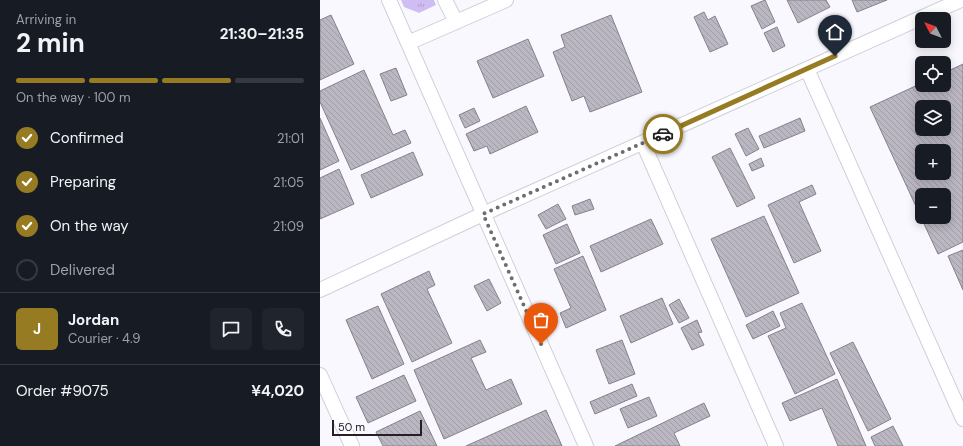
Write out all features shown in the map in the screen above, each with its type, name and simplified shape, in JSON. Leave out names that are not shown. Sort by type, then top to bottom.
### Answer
[{"type":"street","points":[[389,0],[586,446]]},
{"type":"street","points":[[445,0],[456,22]]},
{"type":"street","points":[[408,43],[506,0]]},
{"type":"street","points":[[320,290],[483,214],[961,0]]},
{"type":"street","points":[[807,69],[963,419]]},
{"type":"street","points":[[643,142],[776,446]]},
{"type":"street","points":[[320,375],[352,446]]},
{"type":"green space","points":[[401,0],[434,0],[436,5],[419,13],[404,7]]},
{"type":"building","points":[[765,0],[775,22],[762,29],[751,6]]},
{"type":"building","points":[[787,0],[826,0],[830,7],[798,23]]},
{"type":"building","points":[[852,0],[887,0],[857,12]]},
{"type":"building","points":[[704,12],[708,20],[715,16],[728,44],[710,52],[694,17]]},
{"type":"building","points":[[331,15],[354,64],[320,80],[320,20]]},
{"type":"building","points":[[611,15],[642,92],[590,112],[584,96],[572,101],[553,52],[565,47],[561,35]]},
{"type":"building","points":[[777,27],[785,46],[773,52],[764,33]]},
{"type":"building","points":[[528,39],[544,76],[493,98],[477,61]]},
{"type":"building","points":[[963,64],[963,242],[938,254],[924,224],[951,224],[951,188],[915,188],[915,204],[870,107],[915,86],[915,92],[951,92],[951,70]]},
{"type":"building","points":[[396,68],[407,95],[391,101],[380,74]]},
{"type":"building","points":[[364,70],[393,135],[405,130],[411,143],[351,170],[320,102],[320,91]]},
{"type":"building","points":[[526,106],[538,132],[490,154],[487,146],[474,151],[466,134]]},
{"type":"building","points":[[474,108],[480,121],[465,128],[459,115]]},
{"type":"building","points":[[320,118],[339,161],[320,170]]},
{"type":"building","points":[[800,118],[805,131],[764,148],[759,136]]},
{"type":"building","points":[[748,128],[759,149],[746,156],[735,134]]},
{"type":"building","points":[[730,148],[755,198],[737,207],[712,157]]},
{"type":"building","points":[[413,152],[423,175],[371,198],[361,175]]},
{"type":"building","points":[[761,158],[764,166],[752,171],[749,164]]},
{"type":"building","points":[[339,169],[354,204],[320,219],[320,178]]},
{"type":"building","points":[[812,185],[816,194],[799,202],[821,251],[794,263],[768,205]]},
{"type":"building","points":[[590,199],[594,209],[575,215],[572,206]]},
{"type":"building","points":[[558,204],[566,219],[546,229],[538,215]]},
{"type":"building","points":[[764,216],[799,293],[746,317],[711,239]]},
{"type":"building","points":[[651,219],[663,244],[601,272],[590,246]]},
{"type":"building","points":[[567,224],[580,253],[556,264],[543,235]]},
{"type":"building","points":[[963,250],[963,290],[948,256]]},
{"type":"building","points":[[583,256],[606,310],[566,328],[560,313],[571,308],[554,269]]},
{"type":"building","points":[[429,271],[435,285],[427,289],[452,343],[412,362],[381,294]]},
{"type":"building","points":[[489,279],[501,303],[487,311],[474,286]]},
{"type":"building","points":[[662,298],[673,324],[631,343],[620,316]]},
{"type":"building","points":[[679,299],[689,318],[679,323],[669,305]]},
{"type":"building","points":[[802,303],[835,374],[795,394],[768,336],[786,328],[780,313]]},
{"type":"building","points":[[378,306],[404,364],[372,379],[346,320]]},
{"type":"building","points":[[773,311],[780,326],[753,339],[746,325]]},
{"type":"building","points":[[697,320],[702,332],[698,333],[704,345],[692,350],[681,328]]},
{"type":"building","points":[[480,340],[486,352],[471,358],[486,390],[511,379],[522,404],[444,439],[414,370]]},
{"type":"building","points":[[622,340],[635,374],[609,384],[596,350]]},
{"type":"building","points":[[853,342],[891,419],[868,431],[830,353]]},
{"type":"building","points":[[404,375],[416,401],[368,423],[356,397]]},
{"type":"building","points":[[837,379],[866,446],[838,446],[822,408],[790,421],[782,403]]},
{"type":"building","points":[[632,384],[637,396],[595,414],[590,402]]},
{"type":"building","points":[[649,397],[657,416],[628,428],[620,409]]},
{"type":"building","points":[[704,403],[710,416],[674,433],[680,446],[615,446]]},
{"type":"building","points":[[546,410],[562,446],[466,446]]},
{"type":"building","points":[[420,411],[437,446],[383,446],[376,432]]},
{"type":"building","points":[[893,426],[903,446],[875,446],[871,437]]},
{"type":"way so far","points":[[541,344],[483,214],[663,134]]},
{"type":"route","points":[[663,134],[835,56]]}]
